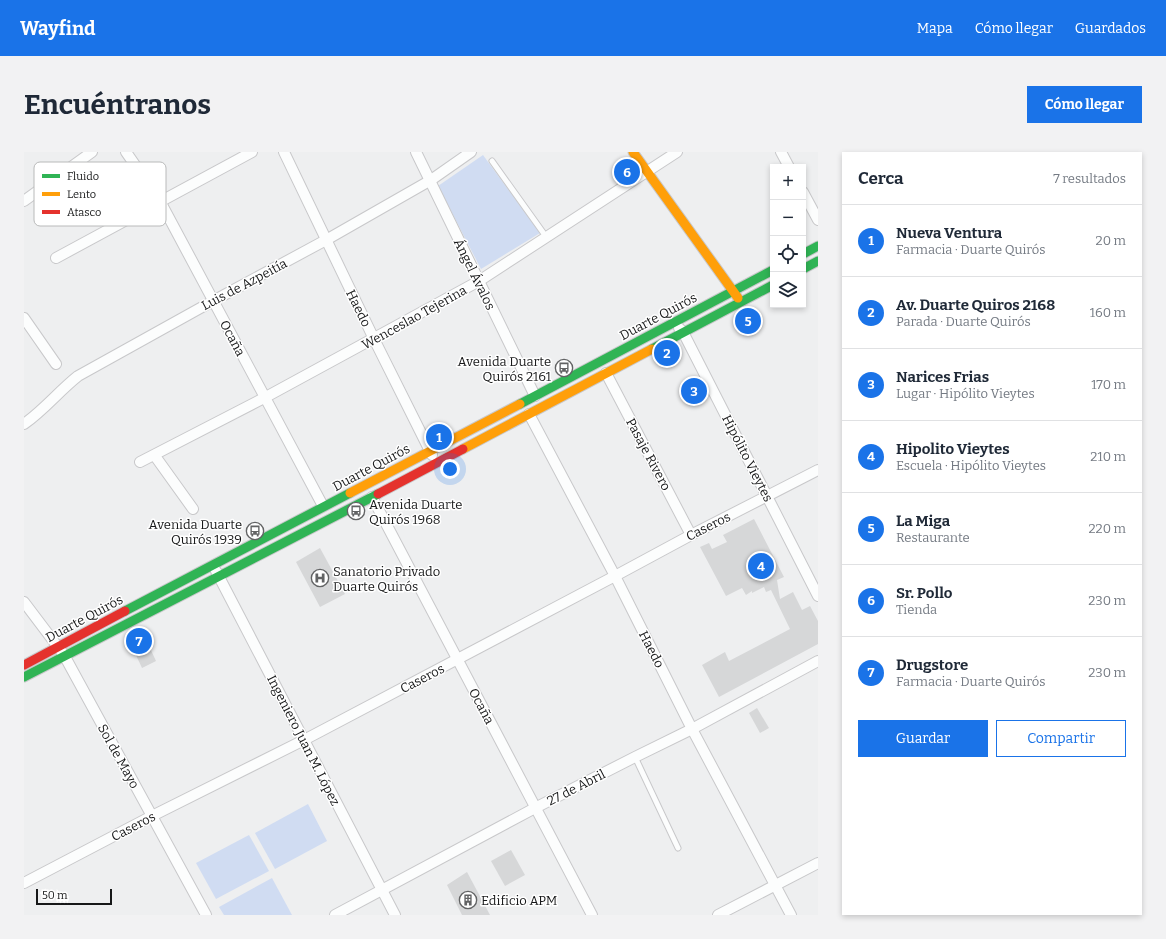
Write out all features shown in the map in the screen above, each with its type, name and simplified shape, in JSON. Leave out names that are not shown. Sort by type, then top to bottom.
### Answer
[{"type":"main road","points":[[633,152],[710,261],[734,291],[741,303]]},
{"type":"main road","points":[[806,252],[818,246]]},
{"type":"main road","points":[[806,267],[818,261]]},
{"type":"main road","name":"Duarte Quirós","points":[[24,665],[57,646],[770,272]]},
{"type":"main road","name":"Duarte Quirós","points":[[24,677],[372,497],[770,287]]},
{"type":"street","points":[[78,162],[92,152]]},
{"type":"street","name":"Ocaña","points":[[126,152],[133,162]]},
{"type":"street","points":[[166,198],[252,152]]},
{"type":"street","name":"Haedo","points":[[284,152],[374,339],[436,462]]},
{"type":"street","name":"Ángel Ávalos","points":[[416,152],[535,396]]},
{"type":"street","name":"Luis de Azpeitía","points":[[24,424],[43,409],[78,376],[326,240],[430,180],[471,152]]},
{"type":"street","name":"Wenceslao Tejerina","points":[[140,462],[155,456],[479,282],[677,152]]},
{"type":"street","points":[[781,152],[787,164]]},
{"type":"street","points":[[24,201],[34,194]]},
{"type":"street","points":[[806,198],[818,220]]},
{"type":"street","name":"Ocaña","points":[[166,212],[323,506]]},
{"type":"street","points":[[56,258],[114,226]]},
{"type":"street","points":[[24,318],[56,364]]},
{"type":"street","name":"Hipólito Vieytes","points":[[674,322],[683,332],[818,596]]},
{"type":"street","name":"Pasaje Rivero","points":[[606,373],[691,535]]},
{"type":"street","name":"Haedo","points":[[529,414],[615,576],[692,729],[791,915]]},
{"type":"street","points":[[155,456],[193,510]]},
{"type":"street","name":"Caseros","points":[[24,883],[152,816],[304,740],[691,535],[818,470]]},
{"type":"street","name":"Ocaña","points":[[372,497],[592,915]]},
{"type":"street","name":"Ingeniero Juan M. López","points":[[213,564],[395,915]]},
{"type":"street","name":"Sol de Mayo","points":[[24,602],[64,655],[206,915]]},
{"type":"street","name":"27 de Abril","points":[[335,915],[535,808],[692,729],[818,661]]},
{"type":"street","points":[[718,915],[818,863]]},
{"type":"lane","points":[[492,161],[547,238]]},
{"type":"lane","points":[[634,757],[678,848]]},
{"type":"shaded area","points":[[483,155],[540,233],[481,269],[438,186]]},
{"type":"shaded area","points":[[308,804],[327,841],[275,869],[255,833]]},
{"type":"shaded area","points":[[249,835],[269,871],[216,899],[196,863]]},
{"type":"shaded area","points":[[272,878],[292,915],[224,915],[219,907]]},
{"type":"building","points":[[754,519],[784,577],[777,580],[780,599],[793,592],[802,610],[810,606],[818,621],[818,644],[719,697],[702,665],[725,652],[729,661],[790,629],[771,590],[766,592],[764,587],[752,593],[752,591],[746,595],[742,588],[726,596],[700,547],[709,543],[712,549],[727,542],[723,535]]},
{"type":"building","name":"Sanatorio Privado Duarte Quirós","points":[[320,548],[345,594],[320,607],[296,562]]},
{"type":"building","points":[[141,629],[156,661],[142,668],[127,636]]},
{"type":"building","points":[[757,708],[769,728],[760,733],[749,713]]},
{"type":"building","points":[[511,850],[525,875],[505,886],[491,861]]},
{"type":"building","name":"Edificio APM","points":[[467,872],[490,915],[462,915],[447,885]]},
{"type":"traffic: fast","points":[[806,252],[818,246]]},
{"type":"traffic: fast","points":[[806,267],[818,261]]},
{"type":"traffic: fast","points":[[520,404],[770,272]]},
{"type":"traffic: fast","points":[[652,349],[770,287]]},
{"type":"traffic: fast","points":[[125,611],[350,493]]},
{"type":"traffic: fast","points":[[24,677],[378,494]]},
{"type":"traffic: slow","points":[[633,152],[738,298]]},
{"type":"traffic: slow","points":[[463,449],[652,349]]},
{"type":"traffic: slow","points":[[350,493],[520,404]]},
{"type":"traffic: jam","points":[[378,494],[463,449]]},
{"type":"traffic: jam","points":[[24,665],[125,611]]},
{"type":"place","name":"Sr. Pollo","points":[[627,172]]},
{"type":"place","name":"La Miga","points":[[748,321]]},
{"type":"place","name":"Av. Duarte Quiros 2168","points":[[667,353]]},
{"type":"place","name":"Avenida Duarte Quirós 2161","points":[[564,368]]},
{"type":"place","name":"Narices Frias","points":[[694,391]]},
{"type":"place","name":"Nueva Ventura","points":[[439,437]]},
{"type":"place","name":"Avenida Duarte Quirós 1968","points":[[356,511]]},
{"type":"place","name":"Avenida Duarte Quirós 1939","points":[[255,531]]},
{"type":"place","name":"Hipolito Vieytes","points":[[761,566]]},
{"type":"place","name":"Sanatorio Privado Duarte Quirós","points":[[320,578]]},
{"type":"place","name":"Drugstore","points":[[139,641]]},
{"type":"place","name":"Edificio APM","points":[[468,900]]}]
